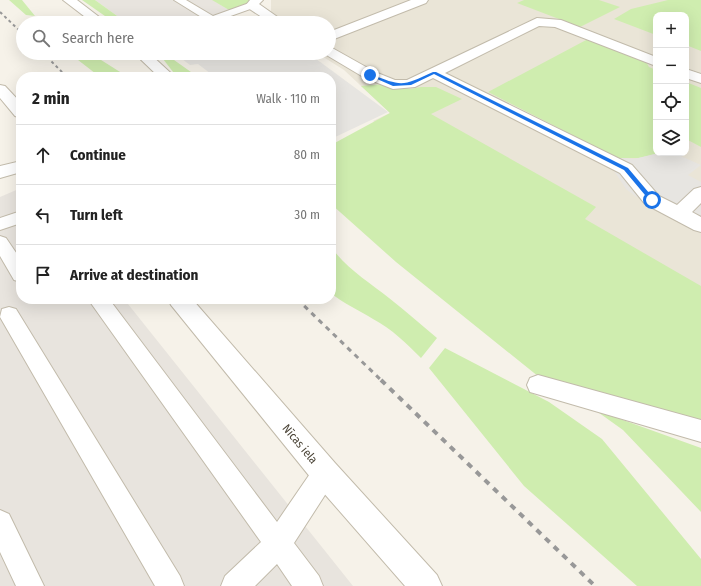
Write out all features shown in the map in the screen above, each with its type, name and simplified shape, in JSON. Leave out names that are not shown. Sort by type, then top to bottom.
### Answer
[{"type":"street","points":[[69,0],[91,16]]},
{"type":"street","points":[[336,34],[422,0]]},
{"type":"street","points":[[254,3],[271,16]]},
{"type":"street","points":[[336,56],[370,75],[393,85],[410,84],[537,22],[557,23],[653,61]]},
{"type":"street","points":[[153,60],[164,72]]},
{"type":"street","points":[[434,72],[626,169],[652,200],[701,225]]},
{"type":"street","points":[[689,74],[701,79]]},
{"type":"street","points":[[0,89],[16,107]]},
{"type":"street","points":[[0,172],[16,167]]},
{"type":"street","points":[[679,213],[701,193]]},
{"type":"street","name":"Nīcas iela","points":[[183,304],[325,473],[426,586]]},
{"type":"lane","points":[[179,0],[205,16]]},
{"type":"lane","points":[[226,16],[254,3]]},
{"type":"lane","points":[[0,224],[16,218]]},
{"type":"lane","points":[[0,242],[16,267]]},
{"type":"lane","points":[[102,304],[309,586]]},
{"type":"lane","points":[[9,315],[170,586]]},
{"type":"lane","points":[[538,385],[701,431]]},
{"type":"lane","points":[[235,586],[278,544],[325,473]]},
{"type":"lane","points":[[0,523],[30,586]]},
{"type":"shaded area","points":[[95,0],[213,0],[229,10],[212,16],[117,16]]},
{"type":"shaded area","points":[[271,0],[701,0],[701,341],[373,121],[390,113],[344,70],[328,60],[336,60],[336,16],[271,16]]},
{"type":"shaded area","points":[[183,60],[317,60],[334,72],[208,72],[198,64],[190,65]]},
{"type":"shaded area","points":[[336,74],[388,112],[336,137]]},
{"type":"shaded area","points":[[653,154],[653,156],[681,156],[701,165],[688,175],[701,182],[701,218],[692,226],[635,196],[626,189],[610,165],[618,158],[634,159]]},
{"type":"shaded area","points":[[16,190],[16,304],[128,304],[353,586],[0,586],[0,197]]},
{"type":"green space","points":[[9,0],[22,0],[35,16],[26,15]]},
{"type":"green space","points":[[82,0],[95,0],[117,16],[105,16]]},
{"type":"green space","points":[[212,0],[251,0],[248,3],[229,10]]},
{"type":"green space","points":[[524,0],[599,0],[620,7],[580,27],[517,3]]},
{"type":"green space","points":[[668,0],[701,0],[701,51],[689,46],[689,12],[653,12],[653,34],[614,19],[631,9]]},
{"type":"green space","points":[[588,39],[645,60],[649,67],[653,69],[653,154],[639,158],[618,158],[488,92]]},
{"type":"green space","points":[[78,60],[101,60],[120,72],[94,72]]},
{"type":"green space","points":[[164,60],[174,60],[191,72],[173,72]]},
{"type":"green space","points":[[689,83],[701,88],[701,147],[689,141]]},
{"type":"green space","points":[[385,84],[410,89],[436,87],[462,99],[431,114],[596,207],[585,219],[701,286],[701,425],[544,381],[396,262],[336,208],[336,142],[390,113],[361,86]]},
{"type":"green space","points":[[336,254],[358,275],[437,338],[421,358],[393,332],[336,297]]},
{"type":"green space","points":[[445,348],[549,402],[602,439],[701,559],[701,586],[637,586],[524,486],[429,368]]},
{"type":"green space","points":[[595,410],[701,448],[701,512],[623,430]]},
{"type":"railway","points":[[0,12],[16,27]]},
{"type":"railway","points":[[50,60],[62,72]]},
{"type":"railway","points":[[302,304],[382,381]]},
{"type":"railway","points":[[381,380],[595,586]]},
{"type":"route","points":[[370,75],[393,85],[410,84],[434,72],[626,169],[652,200]]}]
